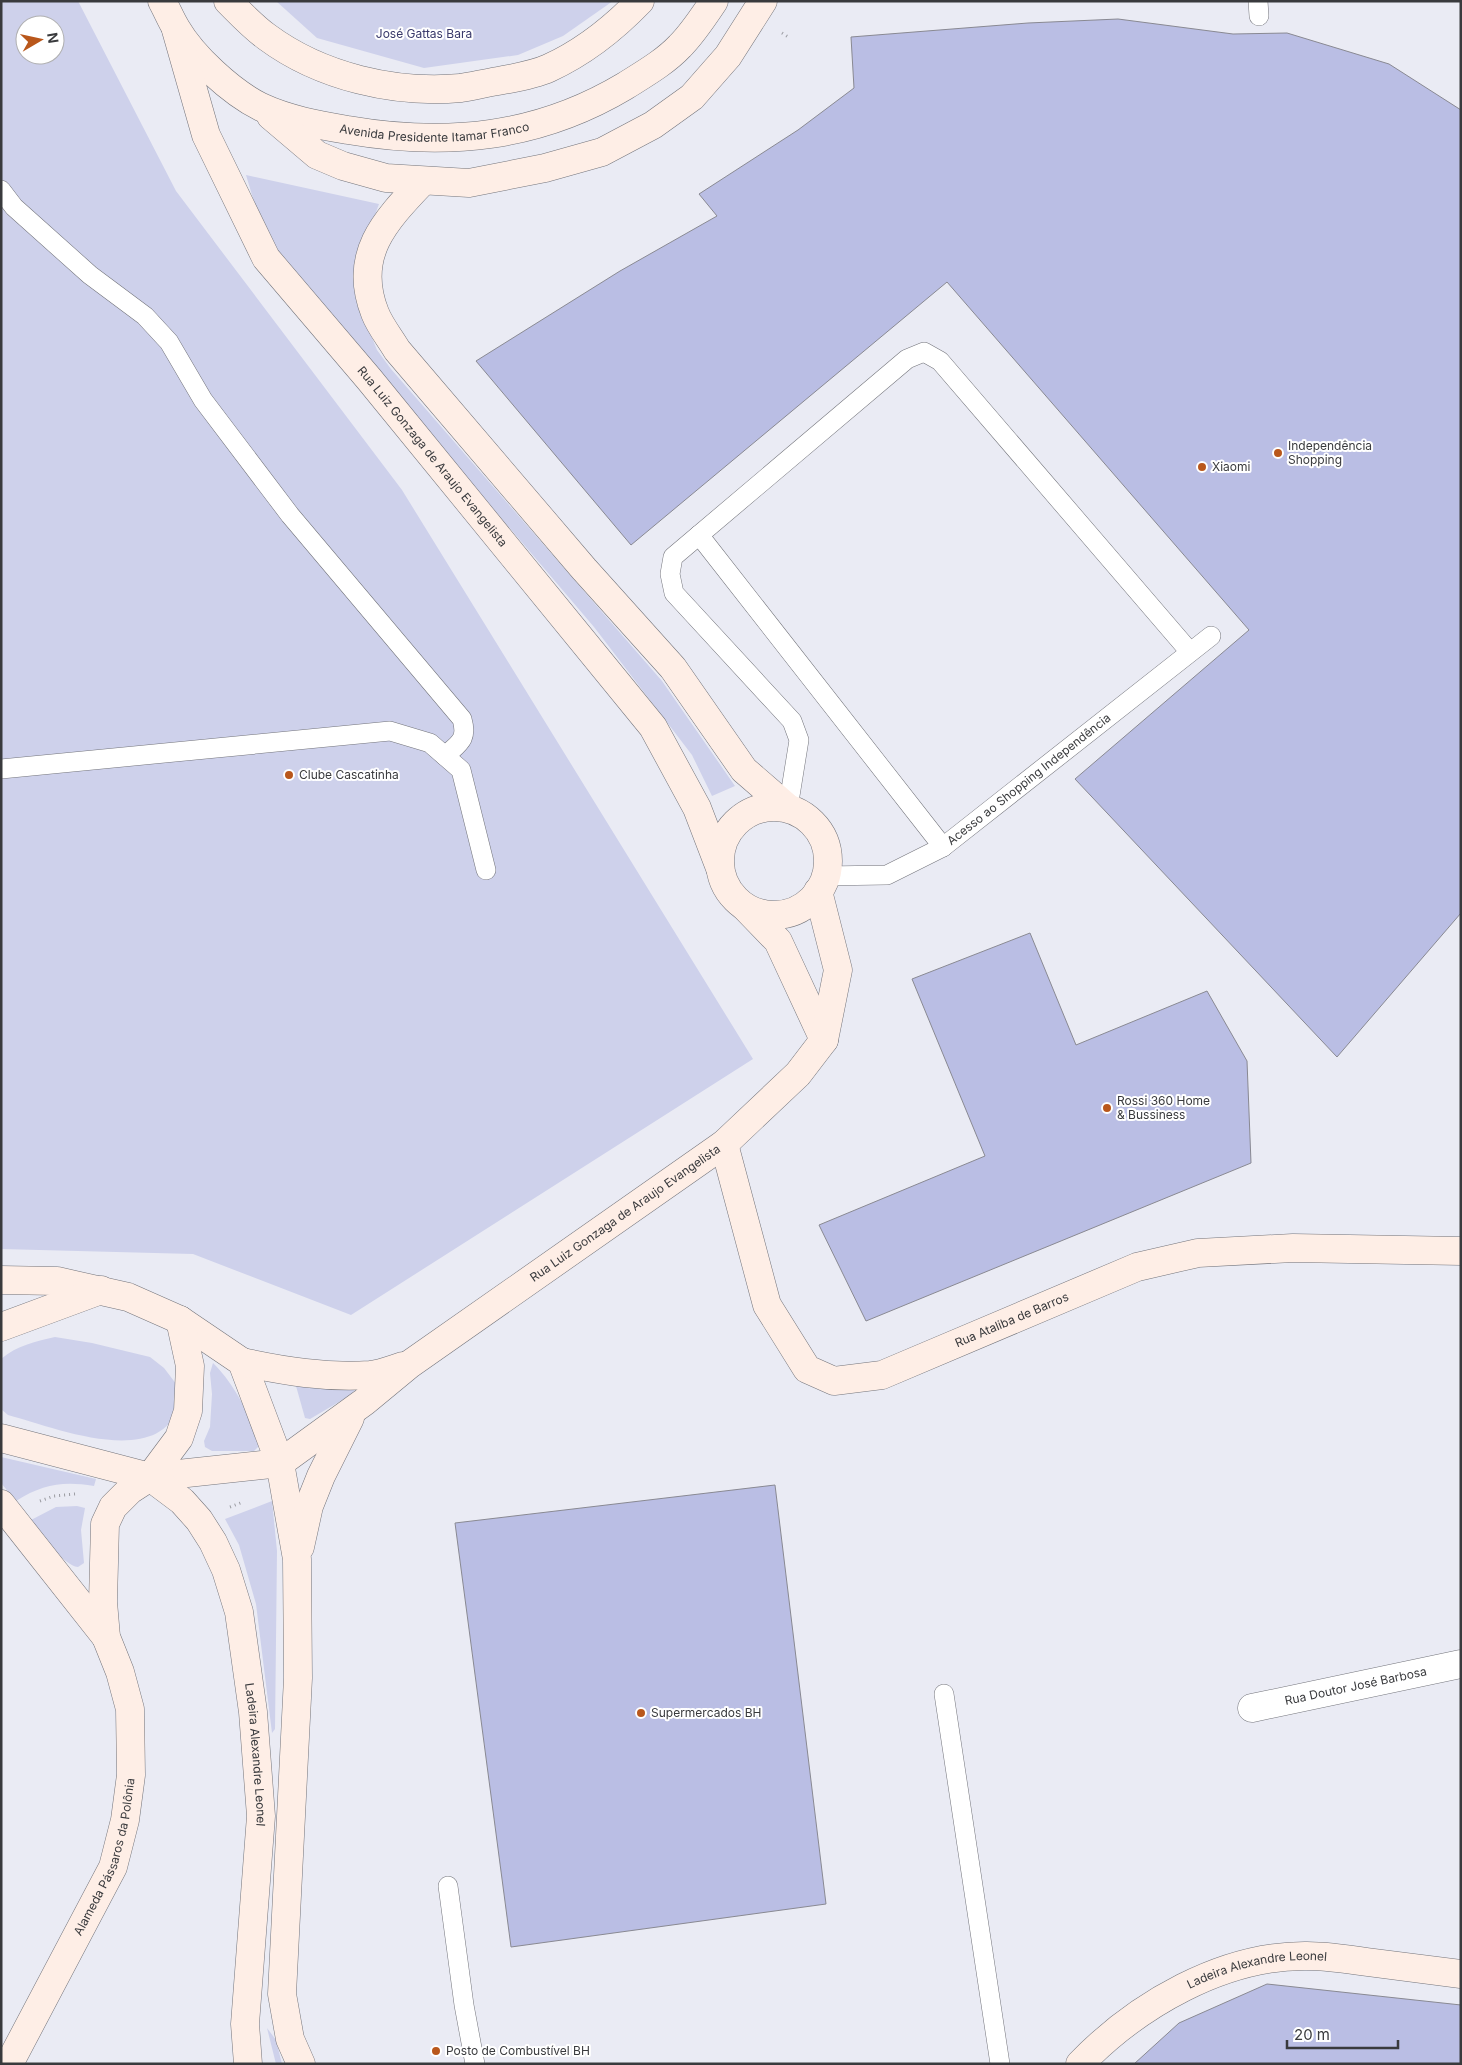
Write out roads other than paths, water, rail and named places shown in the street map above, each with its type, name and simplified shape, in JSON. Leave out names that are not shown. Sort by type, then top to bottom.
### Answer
[{"type":"main road","name":"Avenida Presidente Itamar Franco","points":[[162,1],[176,30],[204,64],[231,87],[260,106],[294,120],[381,136],[436,139],[484,134],[540,124],[597,103],[647,73],[680,46],[714,1]]},
{"type":"main road","points":[[228,1],[267,37],[302,58],[350,78],[414,89],[461,88],[514,78],[547,69],[582,51],[615,26],[640,1]]},
{"type":"main road","points":[[260,106],[317,155],[343,166],[386,178],[423,182],[469,183],[545,168],[602,152],[653,125],[692,97],[728,56],[763,1]]},
{"type":"main road","name":"Rua Luiz Gonzaga de Araujo Evangelista","points":[[176,30],[206,136],[266,258],[369,379],[653,727],[697,808],[720,868]]},
{"type":"main road","points":[[423,182],[395,211],[377,236],[366,274],[375,314],[392,343],[584,569],[673,668],[744,770],[788,808],[803,816],[816,828],[824,843],[828,859],[822,884],[808,903],[794,912],[778,916],[761,914],[746,908]]},
{"type":"main road","points":[[788,808],[770,807],[753,811],[737,821],[726,835],[720,868],[724,884],[733,898],[746,908],[778,941],[824,1040]]},
{"type":"main road","name":"Rua Luiz Gonzaga de Araujo Evangelista","points":[[280,1463],[354,1410],[410,1364],[724,1144],[798,1074],[824,1040],[838,970],[822,884]]},
{"type":"main road","name":"Rua Ataliba de Barros","points":[[724,1144],[767,1305],[807,1369],[834,1381],[882,1375],[1137,1267],[1198,1253],[1293,1248],[1461,1251]]},
{"type":"main road","points":[[1,1280],[58,1281],[128,1297],[180,1320],[242,1362],[280,1463],[297,1559],[298,1678],[282,1994],[290,2039],[301,2064]]},
{"type":"main road","points":[[1,1327],[101,1290]]},
{"type":"main road","points":[[150,1477],[179,1438],[188,1411],[190,1366],[180,1320]]},
{"type":"main road","name":"Rua Luiz Gonzaga de Araujo Evangelista","points":[[242,1362],[292,1372],[371,1375],[410,1364]]},
{"type":"main road","points":[[297,1559],[309,1506],[334,1445],[354,1410]]},
{"type":"main road","name":"Ladeira Alexandre Leonel","points":[[1,1438],[150,1477],[280,1463]]},
{"type":"main road","name":"Ladeira Alexandre Leonel","points":[[150,1477],[182,1501],[199,1520],[213,1542],[226,1570],[239,1612],[253,1712],[260,1816],[246,2024],[248,2064]]},
{"type":"main road","name":"Alameda Pássaros da Polônia","points":[[106,1637],[103,1602],[105,1524],[113,1507],[130,1490],[150,1477]]},
{"type":"main road","name":"Alameda Pássaros da Polônia","points":[[7,1512],[106,1637],[120,1672],[130,1708],[131,1775],[125,1820],[113,1867],[9,2064]]},
{"type":"main road","name":"Ladeira Alexandre Leonel","points":[[1080,2064],[1142,2012],[1202,1978],[1245,1964],[1277,1958],[1306,1956],[1461,1974]]},
{"type":"street","name":"Rua Doutor José Barbosa","points":[[1252,1708],[1461,1664]]},
{"type":"lane","points":[[1,190],[14,207],[90,275],[145,316],[168,342],[203,400],[290,515],[462,719],[465,730],[463,738],[446,756]]},
{"type":"lane","points":[[788,808],[799,740],[792,721],[674,593],[670,574],[672,558],[907,359],[924,352],[940,361],[1190,652]]},
{"type":"lane","points":[[699,535],[943,847]]},
{"type":"lane","name":"Acesso ao Shopping Independência","points":[[822,884],[887,875],[943,847],[1212,636]]},
{"type":"lane","points":[[1,769],[390,731],[430,743],[461,770],[486,870]]},
{"type":"lane","points":[[944,1694],[1000,2064]]},
{"type":"lane","points":[[448,1886],[464,2005],[475,2064]]},
{"type":"place","name":"Independência Shopping","points":[[1278,453]]},
{"type":"place","name":"Xiaomi","points":[[1202,467]]},
{"type":"place","name":"Clube Cascatinha","points":[[289,775]]},
{"type":"place","name":"Rossi 360 Home & Bussiness","points":[[1107,1108]]},
{"type":"place","name":"Supermercados BH","points":[[641,1713]]},
{"type":"place","name":"Posto de Combustível BH","points":[[436,2051]]},
{"type":"park label","name":"José Gattas Bara","points":[[424,34]]}]
